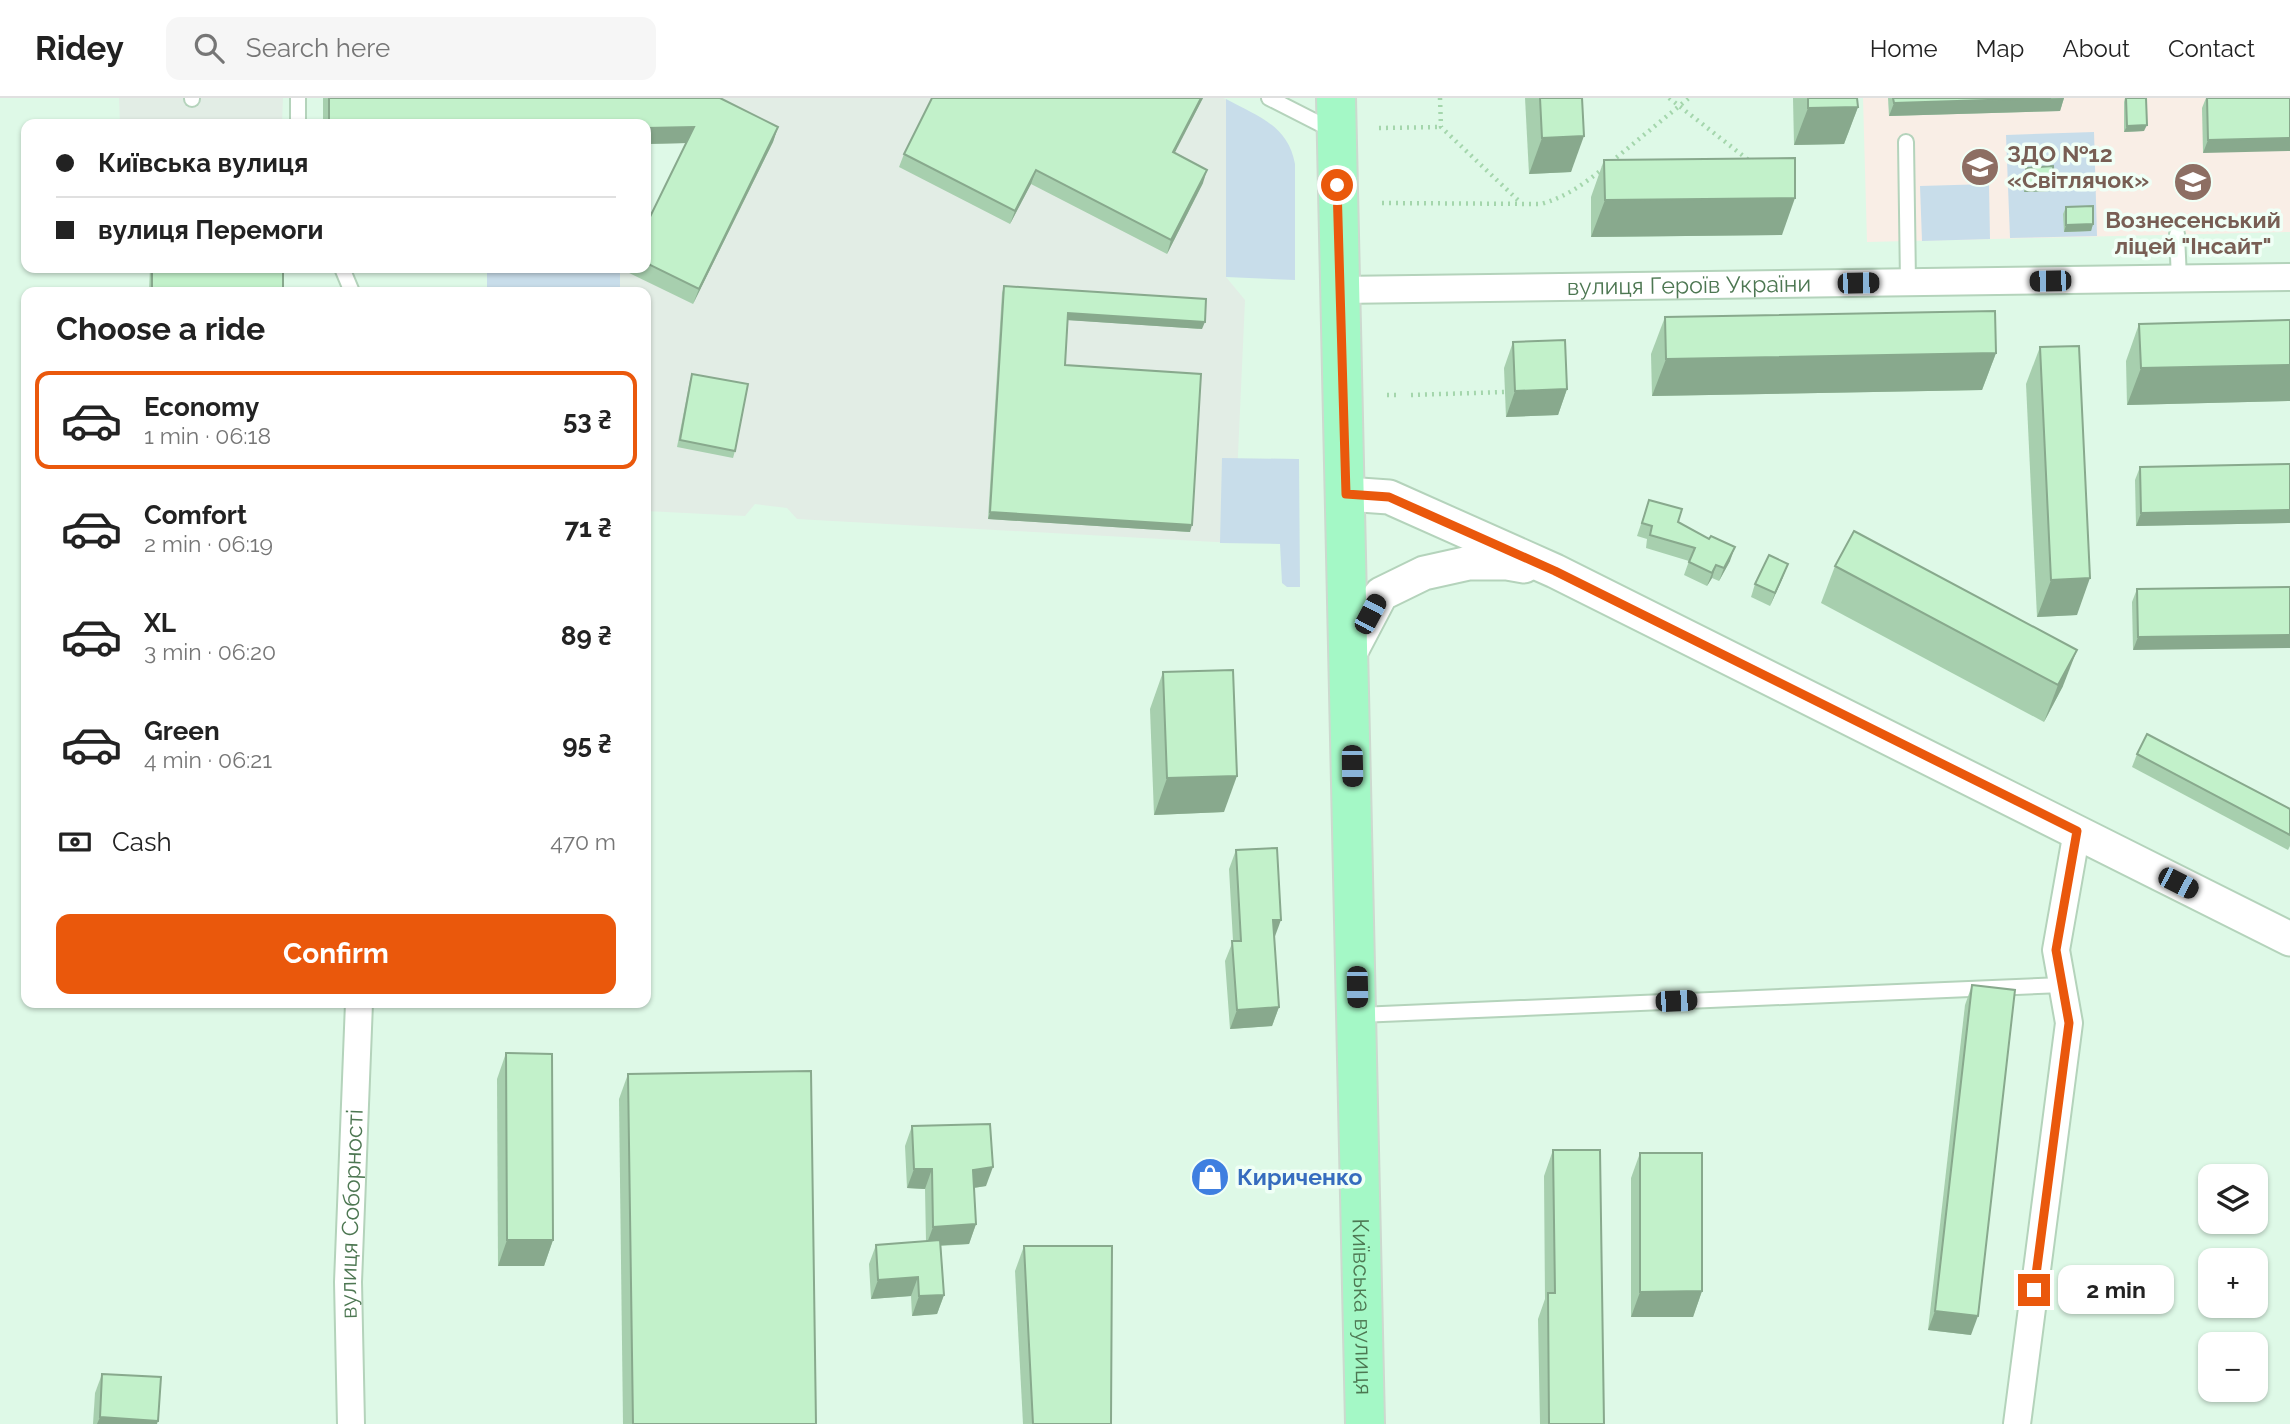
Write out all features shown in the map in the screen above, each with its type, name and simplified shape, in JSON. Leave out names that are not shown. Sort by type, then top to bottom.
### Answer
[{"type":"main road","name":"Київська вулиця","points":[[1336,115],[1365,1424]]},
{"type":"street","name":"вулиця Героїв України","points":[[1339,290],[2290,277]]},
{"type":"street","points":[[1346,494],[1389,497],[1555,571],[2290,939]]},
{"type":"street","points":[[1349,655],[1381,594],[1424,573],[1469,563],[1507,563],[1555,571]]},
{"type":"street","points":[[2017,1424],[2069,1023],[2056,950],[2077,831]]},
{"type":"street","name":"вулиця Соборності","points":[[351,1424],[348,1282],[359,1008]]},
{"type":"lane","points":[[298,98],[298,119]]},
{"type":"lane","points":[[1269,98],[1336,115]]},
{"type":"lane","points":[[1906,142],[1908,282]]},
{"type":"lane","points":[[2177,234],[2179,279]]},
{"type":"lane","points":[[1357,1015],[2062,985]]},
{"type":"path","points":[[1440,98],[1441,127],[1521,204]]},
{"type":"path","points":[[1669,98],[1756,166]]},
{"type":"path","points":[[1382,202],[1541,204],[1555,200],[1583,185],[1689,98]]},
{"type":"path","points":[[1379,128],[1441,127]]},
{"type":"path","points":[[1411,395],[1505,392]]},
{"type":"path","points":[[1387,395],[1396,395]]},
{"type":"shaded area","points":[[0,98],[2290,98],[2290,1424],[0,1424]]},
{"type":"shaded area","points":[[119,98],[283,98],[282,119],[120,119]]},
{"type":"shaded area","points":[[323,98],[1226,99],[1226,277],[1245,300],[1234,543],[797,519],[787,508],[755,504],[745,516],[651,511],[651,287],[487,287],[487,273],[651,273],[651,253],[688,143],[651,144],[651,119],[584,119]]},
{"type":"shaded area","points":[[1863,98],[2290,98],[2290,232],[1867,242]]},
{"type":"shaded area","points":[[1226,99],[1270,123],[1286,140],[1291,151],[1295,164],[1295,280],[1226,277]]},
{"type":"shaded area","points":[[2094,132],[2097,236],[2010,238],[2006,135]]},
{"type":"shaded area","points":[[1989,184],[1990,239],[1922,241],[1920,186]]},
{"type":"shaded area","points":[[487,273],[620,273],[620,287],[487,287]]},
{"type":"shaded area","points":[[1222,458],[1299,459],[1300,587],[1287,587],[1282,583],[1280,544],[1220,543]]},
{"type":"building","points":[[329,98],[720,98],[778,127],[699,289],[651,265],[651,215],[694,127],[651,128],[651,119],[329,119]]},
{"type":"building","points":[[932,98],[1201,98],[1173,152],[1207,170],[1171,240],[1036,170],[1015,211],[904,154]]},
{"type":"building","points":[[1540,98],[1582,98],[1584,136],[1542,138]]},
{"type":"building","points":[[1808,98],[1857,98],[1858,107],[1808,108]]},
{"type":"building","points":[[1893,98],[2051,98],[1894,103]]},
{"type":"building","points":[[2126,98],[2146,98],[2147,125],[2127,126]]},
{"type":"building","points":[[2207,98],[2290,98],[2290,138],[2208,140]]},
{"type":"building","points":[[1795,158],[1795,198],[1605,200],[1604,160]]},
{"type":"building","points":[[2053,166],[2054,184],[2027,186],[2026,168]]},
{"type":"building","points":[[2093,206],[2093,224],[2066,225],[2066,207]]},
{"type":"building","points":[[152,273],[283,273],[283,287],[152,287]]},
{"type":"building","points":[[1004,286],[1206,299],[1205,322],[1068,313],[1065,365],[1201,374],[1192,525],[990,512]]},
{"type":"building","points":[[1995,311],[1996,353],[1666,359],[1665,317]]},
{"type":"building","points":[[2290,320],[2290,365],[2141,368],[2139,324]]},
{"type":"building","points":[[1565,340],[1567,389],[1515,391],[1513,342]]},
{"type":"building","points":[[2079,346],[2090,578],[2051,580],[2040,347]]},
{"type":"building","points":[[692,374],[748,384],[735,451],[680,440]]},
{"type":"building","points":[[2290,464],[2290,510],[2141,513],[2140,467]]},
{"type":"building","points":[[1649,500],[1682,509],[1678,522],[1709,539],[1711,536],[1735,547],[1724,568],[1716,565],[1712,573],[1689,562],[1695,548],[1650,535],[1652,526],[1642,523]]},
{"type":"building","points":[[1854,531],[2077,650],[2058,685],[1835,566]]},
{"type":"building","points":[[1769,555],[1788,564],[1775,593],[1755,584]]},
{"type":"building","points":[[2290,587],[2290,635],[2138,637],[2137,589]]},
{"type":"building","points":[[1233,670],[1237,776],[1167,778],[1163,672]]},
{"type":"building","points":[[2147,734],[2290,809],[2290,835],[2137,754]]},
{"type":"building","points":[[1277,848],[1281,920],[1273,920],[1279,1007],[1237,1010],[1232,941],[1241,941],[1236,850]]},
{"type":"building","points":[[1972,985],[2015,990],[1978,1316],[1935,1311]]},
{"type":"building","points":[[506,1053],[552,1054],[553,1240],[507,1240]]},
{"type":"building","points":[[811,1071],[816,1424],[633,1424],[628,1074]]},
{"type":"building","points":[[990,1124],[993,1167],[973,1170],[976,1224],[933,1227],[932,1169],[914,1169],[912,1126]]},
{"type":"building","points":[[1553,1150],[1600,1150],[1604,1424],[1549,1424],[1548,1293],[1555,1293]]},
{"type":"building","points":[[1640,1153],[1702,1153],[1702,1291],[1640,1292]]},
{"type":"building","points":[[940,1240],[944,1295],[919,1296],[918,1277],[878,1280],[876,1245]]},
{"type":"building","points":[[1024,1246],[1112,1246],[1111,1424],[1033,1424]]},
{"type":"building","points":[[102,1374],[161,1377],[158,1421],[100,1417]]},
{"type":"place","name":"ЗДО №12 «Світлячок»","points":[[1980,167]]},
{"type":"place","name":"Вознесенський ліцей \"Інсайт\"","points":[[2193,182]]},
{"type":"place","name":"Кириченко","points":[[1210,1177]]},
{"type":"route","points":[[1337,185],[1346,494],[1389,497],[1555,571],[2077,831],[2056,950],[2069,1023],[2034,1290]]}]
